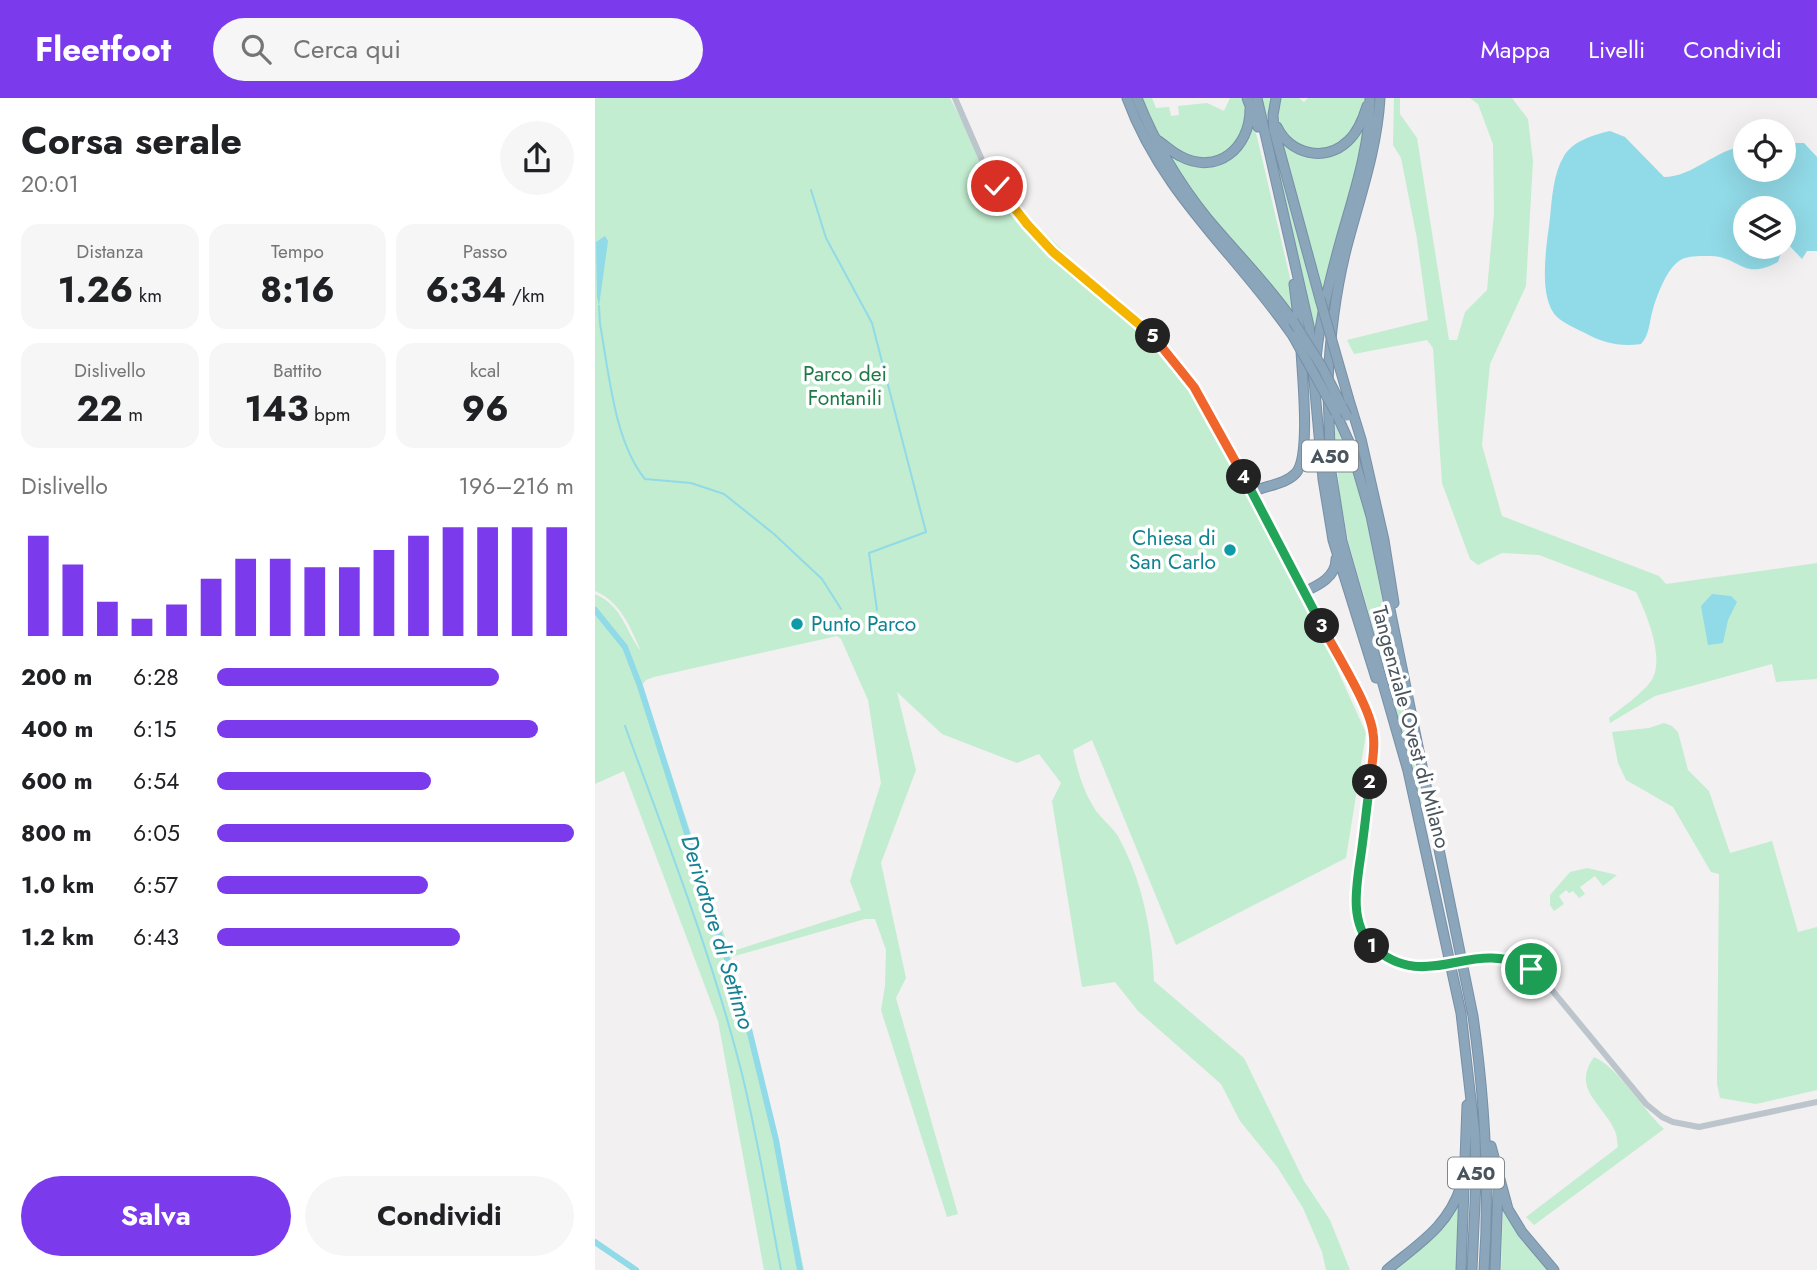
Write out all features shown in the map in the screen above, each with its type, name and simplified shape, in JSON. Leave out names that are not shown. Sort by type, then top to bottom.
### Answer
[{"type":"highway","name":"Tangenziale Ovest di Milano","points":[[1127,98],[1148,146],[1180,197],[1264,296],[1293,336],[1336,413],[1350,444],[1364,489],[1396,633],[1473,1016],[1486,1127],[1488,1184],[1484,1270]]},
{"type":"highway","points":[[1137,98],[1153,136],[1195,202],[1263,281],[1293,321],[1322,367],[1347,415],[1366,465]]},
{"type":"highway","points":[[1276,98],[1274,130],[1366,465],[1388,563],[1396,633]]},
{"type":"highway","points":[[1273,115],[1281,134],[1293,147],[1307,153],[1326,152],[1340,147],[1352,137],[1370,98]]},
{"type":"highway","points":[[1315,374],[1324,302],[1365,149],[1370,98]]},
{"type":"highway","name":"Tangenziale Ovest di Milano","points":[[1380,98],[1374,149],[1345,254],[1333,320],[1327,406],[1329,447],[1342,541],[1408,771],[1461,1013],[1475,1135],[1472,1270]]},
{"type":"highway","points":[[1251,100],[1297,302],[1304,443],[1302,461],[1296,473],[1284,481],[1252,492]]},
{"type":"highway","points":[[1153,136],[1187,159],[1205,163],[1220,160],[1233,153],[1244,138],[1251,100]]},
{"type":"highway","points":[[1251,100],[1306,312],[1315,374],[1323,479],[1336,564],[1333,572],[1321,583],[1304,592]]},
{"type":"highway","points":[[1333,540],[1366,652],[1390,711]]},
{"type":"highway","points":[[1461,1270],[1469,1075]]},
{"type":"highway","points":[[1486,1127],[1504,1199],[1514,1220],[1554,1270]]},
{"type":"highway","points":[[1495,1270],[1498,1177]]},
{"type":"highway","points":[[1387,1270],[1441,1225],[1453,1207],[1464,1178]]},
{"type":"street","points":[[955,98],[982,160],[1008,201],[1053,252],[1140,324],[1194,387],[1252,492],[1365,710],[1373,729],[1374,746],[1356,886],[1357,912],[1369,943],[1398,963],[1423,967],[1482,957],[1511,960],[1531,969],[1558,997],[1646,1104],[1673,1122],[1690,1127],[1709,1126],[1817,1102]]},
{"type":"green space","name":"Parco dei Fontanili","points":[[595,98],[950,98],[997,186],[1168,354],[1312,614],[1366,733],[1346,858],[1176,945],[1092,740],[1073,750],[1089,800],[1117,835],[1135,873],[1148,926],[1154,981],[1244,1058],[1304,1181],[1330,1220],[1350,1270],[1326,1270],[1322,1252],[1303,1208],[1278,1168],[1240,1121],[1221,1084],[1138,1011],[1115,982],[1082,987],[1052,801],[1061,783],[1039,754],[1017,763],[942,734],[897,692],[916,770],[881,863],[906,978],[896,998],[958,1214],[947,1217],[881,1010],[886,950],[875,919],[865,919],[731,957],[778,1139],[804,1270],[764,1270],[718,1021],[624,771],[595,784],[595,594],[618,612],[641,651],[618,608],[595,591]],"holes":[[[837,636],[841,639],[868,700],[881,783],[850,881],[861,910],[730,952],[642,685],[654,677]]]},
{"type":"green space","points":[[1140,98],[1152,98],[1156,108],[1169,107],[1171,116],[1179,115],[1178,106],[1207,103],[1224,111],[1230,98],[1240,98],[1247,112],[1246,126],[1238,140],[1226,151],[1211,157],[1193,158],[1175,150],[1157,132]]},
{"type":"green space","points":[[1259,98],[1273,98],[1268,120],[1320,312],[1315,334],[1313,334]]},
{"type":"green space","points":[[1279,98],[1299,98],[1304,102],[1308,98],[1366,98],[1358,121],[1348,136],[1334,145],[1315,149],[1296,143],[1282,130],[1277,115]]},
{"type":"green space","points":[[1394,98],[1400,98],[1400,114],[1417,138],[1449,340],[1457,340],[1465,312],[1487,290],[1494,213],[1493,144],[1478,104],[1470,98],[1512,98],[1528,119],[1533,161],[1526,286],[1490,364],[1482,445],[1502,516],[1659,576],[1666,584],[1817,563],[1817,679],[1776,682],[1772,664],[1655,696],[1610,723],[1609,718],[1642,691],[1655,672],[1653,636],[1636,592],[1539,555],[1502,553],[1478,565],[1470,559],[1442,483],[1433,348],[1427,340],[1354,354],[1347,340],[1428,320],[1417,239],[1401,158],[1393,145]]},
{"type":"green space","points":[[1253,120],[1291,282],[1296,318],[1206,213],[1164,149],[1179,159],[1224,162]]},
{"type":"green space","points":[[1364,121],[1362,149],[1323,297],[1280,138],[1291,149],[1337,151]]},
{"type":"green space","points":[[1334,422],[1350,459],[1365,512],[1426,824],[1348,541],[1339,490]]},
{"type":"green space","points":[[1664,723],[1678,732],[1688,770],[1709,791],[1730,853],[1772,841],[1798,932],[1817,927],[1817,1090],[1756,1104],[1720,1098],[1717,1084],[1719,874],[1711,872],[1673,807],[1626,780],[1618,763],[1612,732],[1649,728]]},
{"type":"green space","points":[[1587,868],[1617,875],[1603,886],[1595,876],[1580,887],[1585,894],[1579,898],[1573,891],[1569,893],[1566,890],[1559,896],[1564,904],[1554,911],[1550,905],[1550,895],[1570,872]]},
{"type":"green space","points":[[1594,1057],[1621,1079],[1664,1129],[1534,1225],[1526,1217],[1618,1147],[1610,1121],[1587,1088],[1588,1069]]},
{"type":"green space","points":[[1458,1206],[1461,1206],[1456,1270],[1391,1270],[1437,1233]]},
{"type":"green space","points":[[1503,1207],[1549,1270],[1501,1270]]},
{"type":"water","points":[[1610,131],[1625,137],[1664,177],[1685,173],[1733,148],[1733,182],[1796,182],[1796,143],[1804,143],[1817,157],[1817,251],[1807,251],[1802,259],[1796,253],[1796,196],[1733,196],[1733,259],[1779,259],[1778,262],[1749,269],[1721,257],[1682,259],[1670,270],[1663,283],[1648,332],[1641,344],[1605,342],[1557,317],[1547,297],[1545,270],[1554,187],[1560,163],[1573,146],[1584,139]]},
{"type":"water","points":[[605,236],[608,241],[599,306],[596,242]]},
{"type":"water","points":[[1712,594],[1731,596],[1737,602],[1728,620],[1723,643],[1708,645],[1701,606]]},
{"type":"waterway","points":[[811,190],[826,238],[872,323],[926,532],[869,553],[877,610]]},
{"type":"waterway","points":[[599,306],[614,405],[626,446],[645,479],[691,483],[724,494],[774,534],[822,579],[841,609]]},
{"type":"waterway","name":"Derivatore di Settimo","points":[[595,610],[625,647],[640,686],[748,1025],[776,1140],[800,1270]]},
{"type":"waterway","points":[[625,726],[687,894],[728,1023],[752,1117],[781,1270]]},
{"type":"waterway","points":[[595,1242],[636,1270]]},
{"type":"place","name":"Chiesa di San Carlo","points":[[1230,550]]},
{"type":"place","name":"Punto Parco","points":[[797,624]]},
{"type":"route","points":[[997,186],[1019,216],[1053,252],[1156,339],[1194,387],[1235,459],[1365,710],[1373,729],[1374,746],[1356,900],[1359,922],[1369,943],[1387,957],[1410,966],[1436,966],[1491,957],[1511,960],[1531,969]]}]
